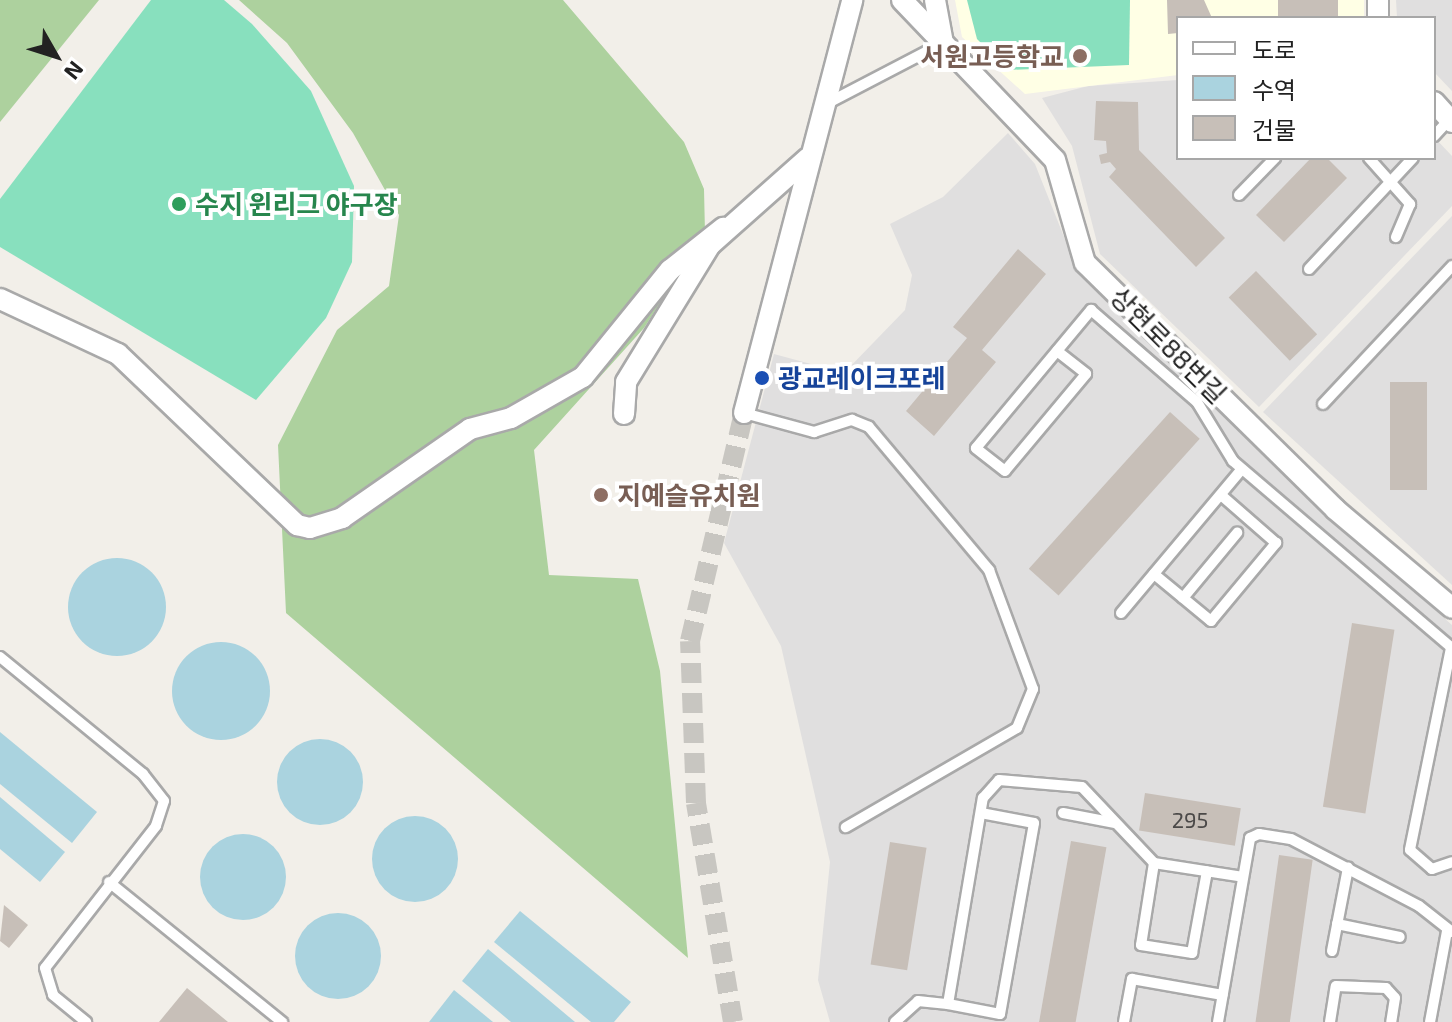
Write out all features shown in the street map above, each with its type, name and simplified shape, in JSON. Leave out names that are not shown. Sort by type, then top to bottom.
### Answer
[{"type":"street","points":[[744,413],[821,107],[852,0]]},
{"type":"street","name":"상현로88번길","points":[[902,0],[1055,160],[1085,263],[1335,509],[1452,608]]},
{"type":"street","points":[[935,0],[943,43]]},
{"type":"street","points":[[1436,104],[1451,120]]},
{"type":"street","points":[[0,299],[118,354],[297,525],[310,528],[342,518],[470,429],[511,418],[583,377],[670,270],[808,158]]},
{"type":"street","points":[[624,414],[626,382],[723,228]]},
{"type":"lane","points":[[821,107],[943,43]]},
{"type":"lane","points":[[1436,134],[1451,120]]},
{"type":"lane","points":[[1239,195],[1273,160]]},
{"type":"lane","points":[[1371,160],[1410,204],[1396,237]]},
{"type":"lane","points":[[1309,269],[1411,160]]},
{"type":"lane","points":[[1323,404],[1452,266]]},
{"type":"lane","points":[[1057,351],[1086,374],[1005,471],[976,448],[1091,310],[1197,402],[1242,469],[1452,648],[1410,850],[1432,869],[1452,862]]},
{"type":"lane","points":[[744,413],[814,432],[852,420],[869,427],[989,570],[1033,689],[1017,728],[846,827]]},
{"type":"lane","points":[[1121,613],[1242,469]]},
{"type":"lane","points":[[1154,574],[1211,621],[1276,543],[1221,495]]},
{"type":"lane","points":[[1183,598],[1237,533]]},
{"type":"lane","points":[[0,657],[143,774],[164,801],[156,826],[109,882],[45,968],[53,995],[86,1022]]},
{"type":"lane","points":[[948,1004],[981,813],[990,788],[1008,778],[1082,787],[1154,863],[1243,877]]},
{"type":"lane","points":[[895,1022],[918,1001],[1000,1014],[1034,823],[981,813]]},
{"type":"lane","points":[[1063,813],[1115,823]]},
{"type":"lane","points":[[1218,1022],[1250,838],[1259,834],[1291,839],[1348,868],[1432,913],[1449,931],[1430,1022]]},
{"type":"lane","points":[[1154,863],[1141,945],[1192,953],[1207,871]]},
{"type":"lane","points":[[1332,951],[1348,868]]},
{"type":"lane","points":[[109,882],[282,1022]]},
{"type":"lane","points":[[1337,924],[1400,937]]},
{"type":"lane","points":[[1124,1022],[1132,979],[1223,995]]},
{"type":"lane","points":[[1330,1022],[1336,986],[1386,988],[1395,998],[1391,1022]]},
{"type":"shaded area","name":"서원고등학교","points":[[955,0],[1364,0],[1364,16],[1176,16],[1176,75],[1025,94],[962,37]]},
{"type":"shaded area","points":[[1396,0],[1452,0],[1452,91],[1436,74],[1436,16],[1397,16]]},
{"type":"shaded area","points":[[1176,80],[1176,160],[1436,160],[1436,139],[1452,156],[1452,206],[1259,407],[1100,254],[1072,146],[1042,98],[1088,86]]},
{"type":"shaded area","points":[[1008,133],[1035,164],[1076,267],[1327,514],[1452,625],[1452,1022],[830,1022],[818,980],[830,862],[781,646],[724,543],[774,354],[844,373],[905,310],[912,275],[890,224],[943,197]]},
{"type":"shaded area","points":[[1452,216],[1452,585],[1263,412]]},
{"type":"green space","points":[[0,0],[99,0],[0,122]]},
{"type":"green space","name":"수지 윈리그 야구장","points":[[151,0],[224,0],[252,24],[311,91],[354,186],[352,262],[326,318],[256,400],[0,247],[0,199]]},
{"type":"green space","points":[[239,0],[563,0],[684,142],[704,189],[705,233],[644,328],[534,450],[549,575],[638,579],[660,671],[688,958],[286,613],[278,445],[337,330],[389,286],[399,215],[353,133],[287,43]]},
{"type":"green space","points":[[967,0],[1130,0],[1129,65],[1008,70],[977,39]]},
{"type":"water","points":[[117,558],[136,562],[152,572],[162,588],[166,607],[162,626],[152,642],[136,652],[117,656],[98,652],[82,642],[72,626],[68,607],[72,588],[82,572],[98,562]]},
{"type":"water","points":[[221,642],[240,646],[256,656],[266,672],[270,691],[266,710],[256,726],[240,736],[221,740],[202,736],[186,726],[176,710],[172,691],[176,672],[186,656],[202,646]]},
{"type":"water","points":[[0,732],[97,812],[72,843],[0,784]]},
{"type":"water","points":[[320,739],[344,746],[356,758],[363,782],[356,806],[344,818],[320,825],[296,818],[284,806],[277,782],[284,758],[296,746]]},
{"type":"water","points":[[0,797],[65,852],[40,882],[0,849]]},
{"type":"water","points":[[415,816],[439,823],[451,835],[458,859],[451,883],[439,895],[415,902],[391,895],[379,883],[372,859],[379,835],[391,823]]},
{"type":"water","points":[[243,834],[267,841],[279,853],[286,877],[279,901],[267,913],[243,920],[219,913],[207,901],[200,877],[207,853],[219,841]]},
{"type":"water","points":[[520,911],[631,1002],[614,1022],[591,1022],[494,942]]},
{"type":"water","points":[[338,913],[362,920],[374,932],[381,956],[374,980],[362,992],[338,999],[314,992],[302,980],[295,956],[302,932],[314,920]]},
{"type":"water","points":[[488,949],[575,1022],[511,1022],[462,981]]},
{"type":"water","points":[[454,990],[493,1022],[429,1022]]},
{"type":"building","points":[[1167,0],[1204,0],[1211,16],[1176,16],[1176,33],[1168,34]]},
{"type":"building","points":[[1278,0],[1338,0],[1338,16],[1278,16]]},
{"type":"building","points":[[1096,101],[1138,102],[1139,150],[1225,238],[1196,267],[1109,177],[1116,169],[1110,162],[1101,164],[1099,155],[1107,153],[1106,141],[1094,140]]},
{"type":"building","points":[[1309,160],[1329,160],[1347,178],[1284,242],[1256,215]]},
{"type":"building","points":[[1018,249],[1046,274],[982,350],[996,362],[934,436],[906,411],[967,338],[953,327]]},
{"type":"building","points":[[1256,271],[1317,334],[1290,361],[1229,297]]},
{"type":"building","points":[[1390,382],[1427,382],[1427,490],[1390,490]]},
{"type":"building","points":[[1170,412],[1200,439],[1059,596],[1029,569]]},
{"type":"building","points":[[1352,623],[1394,630],[1365,813],[1323,807]]},
{"type":"building","points":[[1145,793],[1241,808],[1235,846],[1139,831]]},
{"type":"building","points":[[1071,841],[1106,847],[1076,1022],[1039,1022]]},
{"type":"building","points":[[890,842],[927,848],[907,970],[871,964]]},
{"type":"building","points":[[1279,855],[1313,860],[1290,1022],[1256,1022]]},
{"type":"building","points":[[4,905],[28,925],[9,948],[0,941]]},
{"type":"building","points":[[187,988],[228,1022],[159,1022]]},
{"type":"tunnel","points":[[733,1022],[696,803],[690,641],[744,413]]},
{"type":"place","name":"서원고등학교","points":[[1080,56]]},
{"type":"place","name":"수지 윈리그 야구장","points":[[179,204]]},
{"type":"place","name":"광교레이크포레","points":[[762,378]]},
{"type":"place","name":"지예슬유치원","points":[[601,495]]}]
